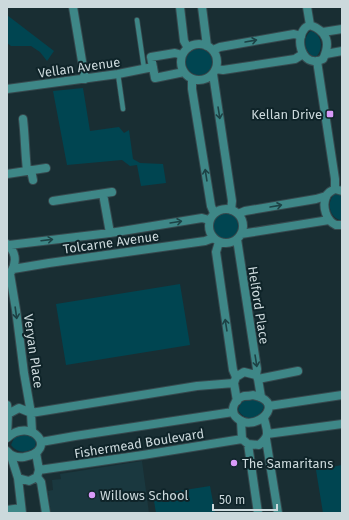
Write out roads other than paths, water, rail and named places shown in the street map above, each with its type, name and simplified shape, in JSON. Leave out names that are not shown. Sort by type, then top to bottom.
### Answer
[{"type":"street","points":[[73,7],[85,79]]},
{"type":"street","points":[[180,7],[184,41],[188,48]]},
{"type":"street","name":"Helford Place","points":[[202,7],[210,48],[216,54],[217,59],[214,72],[232,201],[235,212],[241,218],[243,223],[243,228],[239,236],[257,377],[261,397]]},
{"type":"street","points":[[307,7],[310,25]]},
{"type":"street","points":[[310,25],[323,32],[326,38],[326,54],[323,59],[317,61],[309,60],[301,49],[301,36],[304,28],[310,25]]},
{"type":"street","points":[[323,32],[342,29]]},
{"type":"street","points":[[301,36],[294,34],[210,48],[201,44],[194,44],[185,51],[182,55],[181,61],[184,72],[192,79],[203,80],[208,78],[214,72],[295,59],[304,54]]},
{"type":"street","points":[[326,54],[342,51]]},
{"type":"street","points":[[182,55],[174,53],[151,57],[155,78],[184,72]]},
{"type":"street","points":[[212,216],[219,210],[225,209],[235,212],[245,212],[316,200],[326,196],[330,192],[338,190],[317,61]]},
{"type":"street","name":"Vellan Avenue","points":[[7,89],[85,79],[153,67]]},
{"type":"street","points":[[192,79],[195,110],[211,206],[212,216],[208,226],[209,232],[216,240],[228,244],[233,242],[239,236],[329,220]]},
{"type":"street","points":[[23,119],[25,135],[24,146],[32,180]]},
{"type":"street","points":[[7,174],[46,168]]},
{"type":"street","points":[[53,201],[112,192]]},
{"type":"street","name":"Tolcarne Avenue","points":[[103,194],[110,233]]},
{"type":"street","points":[[326,196],[324,205],[329,220],[335,225],[342,225],[342,228]]},
{"type":"street","name":"Tolcarne Avenue","points":[[8,245],[110,233],[212,216]]},
{"type":"street","points":[[216,240],[219,277],[235,380],[236,401]]},
{"type":"street","name":"Tolcarne Avenue","points":[[10,273],[49,263],[216,240]]},
{"type":"street","name":"Veryan Place","points":[[8,245],[13,250],[15,256],[15,263],[10,273],[31,413],[32,432]]},
{"type":"street","points":[[8,414],[19,408],[31,413],[235,380],[244,372],[257,377],[298,371]]},
{"type":"street","points":[[269,406],[342,394]]},
{"type":"street","points":[[241,421],[253,422],[264,418],[267,414],[269,406],[267,402],[261,397],[253,395],[243,396],[236,401],[233,407],[233,412],[241,421],[258,513]]},
{"type":"street","points":[[7,405],[7,437]]},
{"type":"street","name":"Fishermead Boulevard","points":[[41,442],[233,412]]},
{"type":"street","points":[[264,418],[278,513]]},
{"type":"street","points":[[267,437],[342,424]]},
{"type":"street","points":[[7,437],[18,431],[27,430],[36,434],[41,442],[39,450],[31,456],[20,458],[9,453]]},
{"type":"street","name":"Fishermead Boulevard","points":[[18,478],[29,481],[38,474],[143,455],[245,441],[259,445],[267,437]]},
{"type":"street","points":[[7,510],[22,510],[18,478],[9,453]]},
{"type":"street","points":[[36,453],[38,474],[41,482],[46,513]]},
{"type":"lane","points":[[137,20],[144,68]]},
{"type":"lane","points":[[118,74],[123,109]]},
{"type":"place","name":"Kellan Drive","points":[[330,114]]},
{"type":"place","name":"The Samaritans","points":[[234,463]]},
{"type":"place","name":"Willows School","points":[[92,495]]}]
